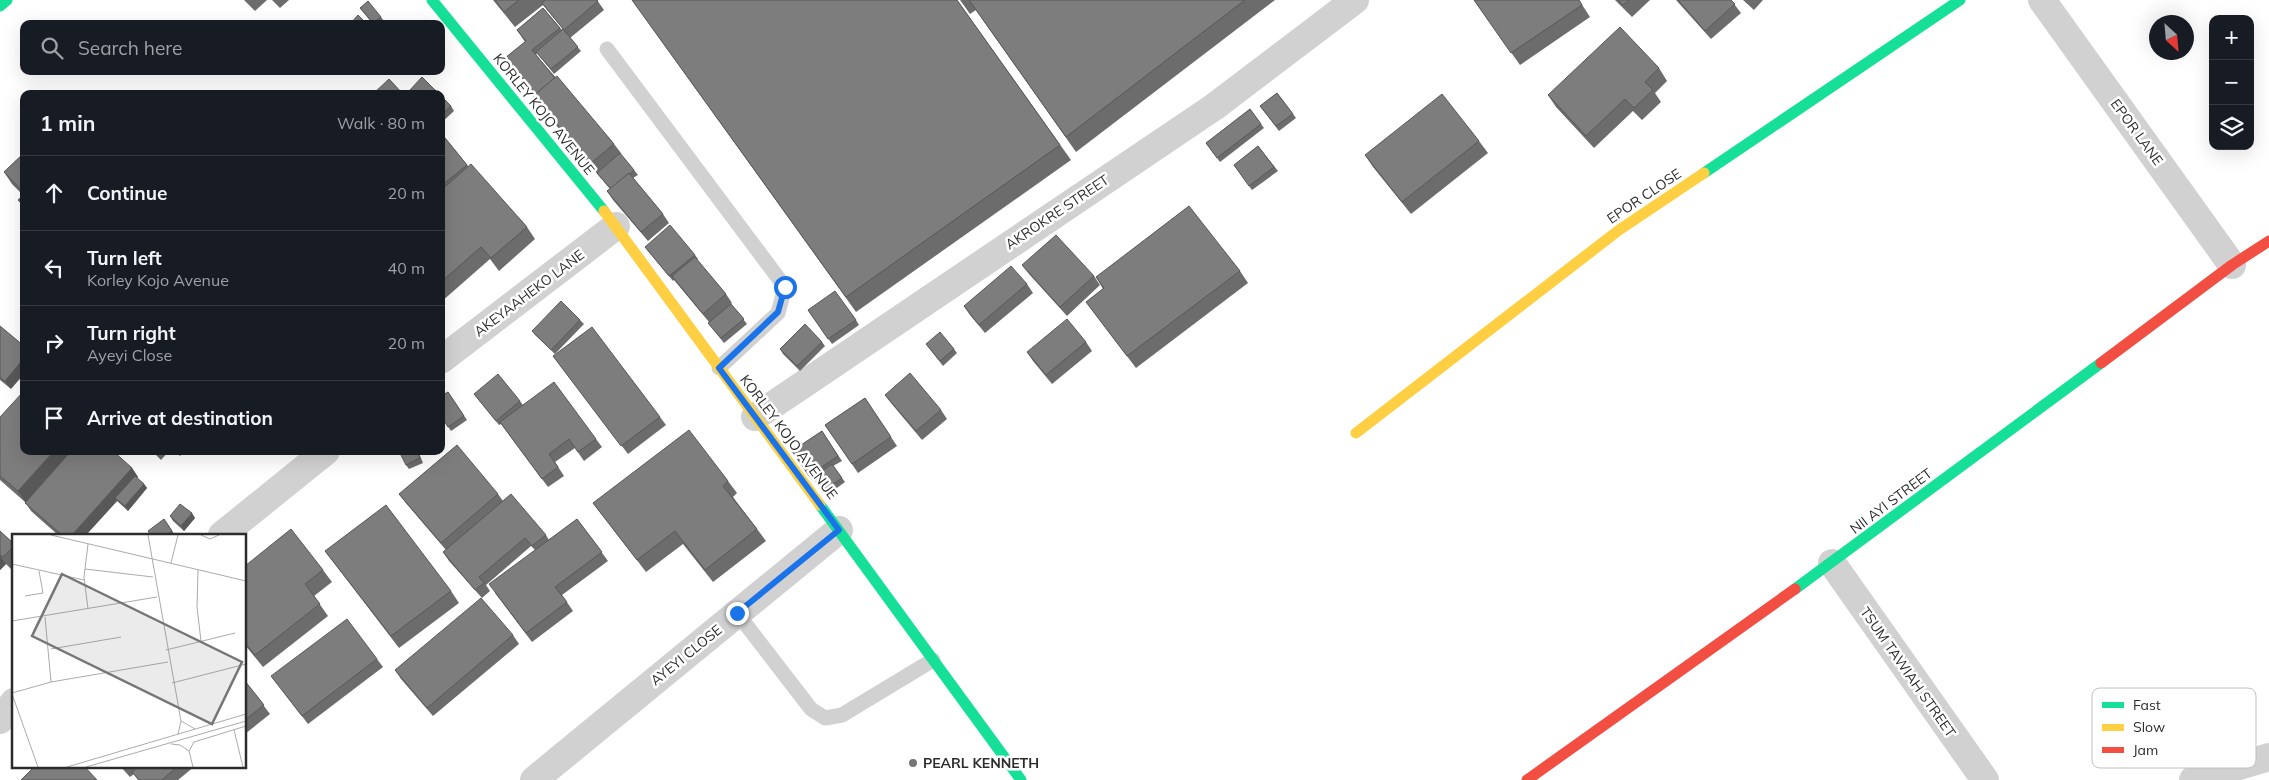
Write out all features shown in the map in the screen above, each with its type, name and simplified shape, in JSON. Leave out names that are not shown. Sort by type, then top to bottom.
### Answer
[{"type":"main road","points":[[0,6],[7,0]]},
{"type":"main road","name":"KORLEY KOJO AVENUE","points":[[432,0],[616,226],[1021,780]]},
{"type":"main road","name":"EPOR CLOSE","points":[[1356,433],[1620,230],[1960,0]]},
{"type":"main road","name":"NII AYI STREET","points":[[1527,780],[1832,563],[2232,265],[2269,241]]},
{"type":"street","name":"AKROKRE STREET","points":[[755,417],[1214,107],[1355,0]]},
{"type":"street","name":"EPOR LANE","points":[[2042,0],[2232,265]]},
{"type":"street","name":"AKEYAAHEKO LANE","points":[[445,357],[616,226]]},
{"type":"street","points":[[223,534],[321,455]]},
{"type":"street","name":"AYEYI CLOSE","points":[[534,780],[839,530]]},
{"type":"street","name":"TSUM TAWIAH STREET","points":[[1832,563],[1985,780]]},
{"type":"street","points":[[0,720],[12,705]]},
{"type":"street","points":[[2256,761],[2269,757]]},
{"type":"street","points":[[2193,780],[2233,768]]},
{"type":"lane","points":[[608,49],[785,287],[778,312],[719,368]]},
{"type":"lane","points":[[737,613],[811,709],[825,718],[842,715],[933,660]]},
{"type":"building","points":[[495,0],[519,0],[504,12]]},
{"type":"building","points":[[545,0],[598,1],[564,30],[542,3]]},
{"type":"building","points":[[632,0],[957,0],[1060,145],[846,297]]},
{"type":"building","points":[[969,0],[1245,0],[1066,137]]},
{"type":"building","points":[[1474,0],[1579,0],[1582,5],[1511,53]]},
{"type":"building","points":[[1618,0],[1629,0],[1623,5]]},
{"type":"building","points":[[1678,0],[1731,0],[1735,4],[1705,31]]},
{"type":"building","points":[[368,1],[381,17],[377,20],[370,20],[360,8]]},
{"type":"building","points":[[543,8],[560,28],[532,50],[555,78],[536,94],[505,58],[526,41],[517,30]]},
{"type":"building","points":[[358,15],[363,20],[354,20]]},
{"type":"building","points":[[1620,27],[1659,68],[1645,82],[1653,90],[1634,108],[1625,99],[1586,136],[1548,95]]},
{"type":"building","points":[[563,29],[578,47],[551,69],[536,52]]},
{"type":"building","points":[[557,76],[614,144],[590,164],[533,96]]},
{"type":"building","points":[[422,77],[435,90],[410,90]]},
{"type":"building","points":[[389,79],[399,90],[377,90]]},
{"type":"building","points":[[1277,93],[1293,114],[1276,126],[1260,106]]},
{"type":"building","points":[[1442,94],[1479,141],[1402,202],[1365,155]]},
{"type":"building","points":[[445,100],[451,106],[445,111]]},
{"type":"building","points":[[1250,109],[1261,124],[1217,158],[1206,143]]},
{"type":"building","points":[[445,138],[467,165],[445,183]]},
{"type":"building","points":[[1258,146],[1274,167],[1249,186],[1234,165]]},
{"type":"building","points":[[620,153],[634,170],[611,189],[597,173]]},
{"type":"building","points":[[20,157],[20,189],[4,172]]},
{"type":"building","points":[[471,164],[527,227],[491,258],[481,247],[445,278],[445,187]]},
{"type":"building","points":[[629,173],[663,214],[641,232],[607,191]]},
{"type":"building","points":[[1189,206],[1240,271],[1127,356],[1086,302],[1104,288],[1096,277]]},
{"type":"building","points":[[670,225],[695,255],[669,276],[645,247]]},
{"type":"building","points":[[1056,235],[1094,276],[1060,307],[1022,265]]},
{"type":"building","points":[[695,257],[726,294],[703,314],[672,276]]},
{"type":"building","points":[[1011,266],[1027,284],[979,325],[964,306]]},
{"type":"building","points":[[835,291],[856,320],[828,339],[808,310]]},
{"type":"building","points":[[561,301],[580,320],[551,350],[532,331]]},
{"type":"building","points":[[731,304],[744,319],[721,338],[708,323]]},
{"type":"building","points":[[1067,319],[1086,342],[1046,375],[1027,352]]},
{"type":"building","points":[[805,324],[822,342],[797,366],[780,349]]},
{"type":"building","points":[[0,326],[20,343],[20,363],[5,381],[0,377]]},
{"type":"building","points":[[592,327],[660,417],[621,446],[553,356]]},
{"type":"building","points":[[940,332],[954,349],[940,361],[926,344]]},
{"type":"building","points":[[910,373],[941,410],[916,431],[885,395]]},
{"type":"building","points":[[498,374],[520,401],[496,421],[474,394]]},
{"type":"building","points":[[554,382],[596,439],[578,452],[569,439],[549,454],[558,467],[542,479],[500,422]]},
{"type":"building","points":[[448,392],[464,416],[448,427],[445,422],[445,394]]},
{"type":"building","points":[[20,395],[20,455],[50,455],[18,491],[0,476],[0,417]]},
{"type":"building","points":[[865,398],[891,437],[852,464],[825,425]]},
{"type":"building","points":[[689,430],[728,481],[723,486],[757,529],[705,570],[675,531],[637,560],[593,503]]},
{"type":"building","points":[[822,431],[838,456],[809,476],[792,451]]},
{"type":"building","points":[[457,445],[498,494],[441,543],[399,494]]},
{"type":"building","points":[[67,455],[117,455],[132,468],[73,534],[61,534],[25,503]]},
{"type":"building","points":[[401,455],[419,455],[420,458],[406,465]]},
{"type":"building","points":[[832,464],[842,478],[823,491],[813,477]]},
{"type":"building","points":[[135,476],[144,484],[125,506],[115,498]]},
{"type":"building","points":[[511,494],[546,535],[532,546],[525,538],[479,577],[484,583],[475,590],[443,552]]},
{"type":"building","points":[[180,504],[192,513],[181,526],[170,516]]},
{"type":"building","points":[[386,505],[451,591],[391,636],[325,551]]},
{"type":"building","points":[[164,519],[172,531],[168,534],[150,534],[148,531]]},
{"type":"building","points":[[577,519],[602,552],[555,587],[567,602],[526,633],[489,584]]},
{"type":"building","points":[[291,529],[323,570],[305,584],[320,604],[255,655],[246,644],[246,565]]},
{"type":"building","points":[[0,531],[12,542],[12,548],[3,557],[0,555]]},
{"type":"building","points":[[481,598],[513,635],[427,708],[395,670]]},
{"type":"building","points":[[347,619],[377,659],[302,716],[271,676]]},
{"type":"building","points":[[246,682],[264,705],[246,719]]},
{"type":"building","points":[[33,768],[86,768],[97,780],[21,780]]},
{"type":"building","points":[[137,768],[176,768],[162,780],[139,780],[132,772]]},
{"type":"traffic: fast","points":[[0,6],[7,0]]},
{"type":"traffic: fast","points":[[432,0],[604,211]]},
{"type":"traffic: fast","points":[[1704,173],[1960,0]]},
{"type":"traffic: fast","points":[[1795,589],[2101,363]]},
{"type":"traffic: fast","points":[[820,505],[1021,780]]},
{"type":"traffic: slow","points":[[1356,433],[1619,230],[1704,173]]},
{"type":"traffic: slow","points":[[604,211],[820,505]]},
{"type":"traffic: jam","points":[[2101,363],[2232,265],[2269,241]]},
{"type":"traffic: jam","points":[[1527,780],[1795,589]]},
{"type":"place","name":"PEARL KENNETH","points":[[913,763]]},
{"type":"route","points":[[737,613],[839,530],[719,368],[778,312],[785,287]]}]
